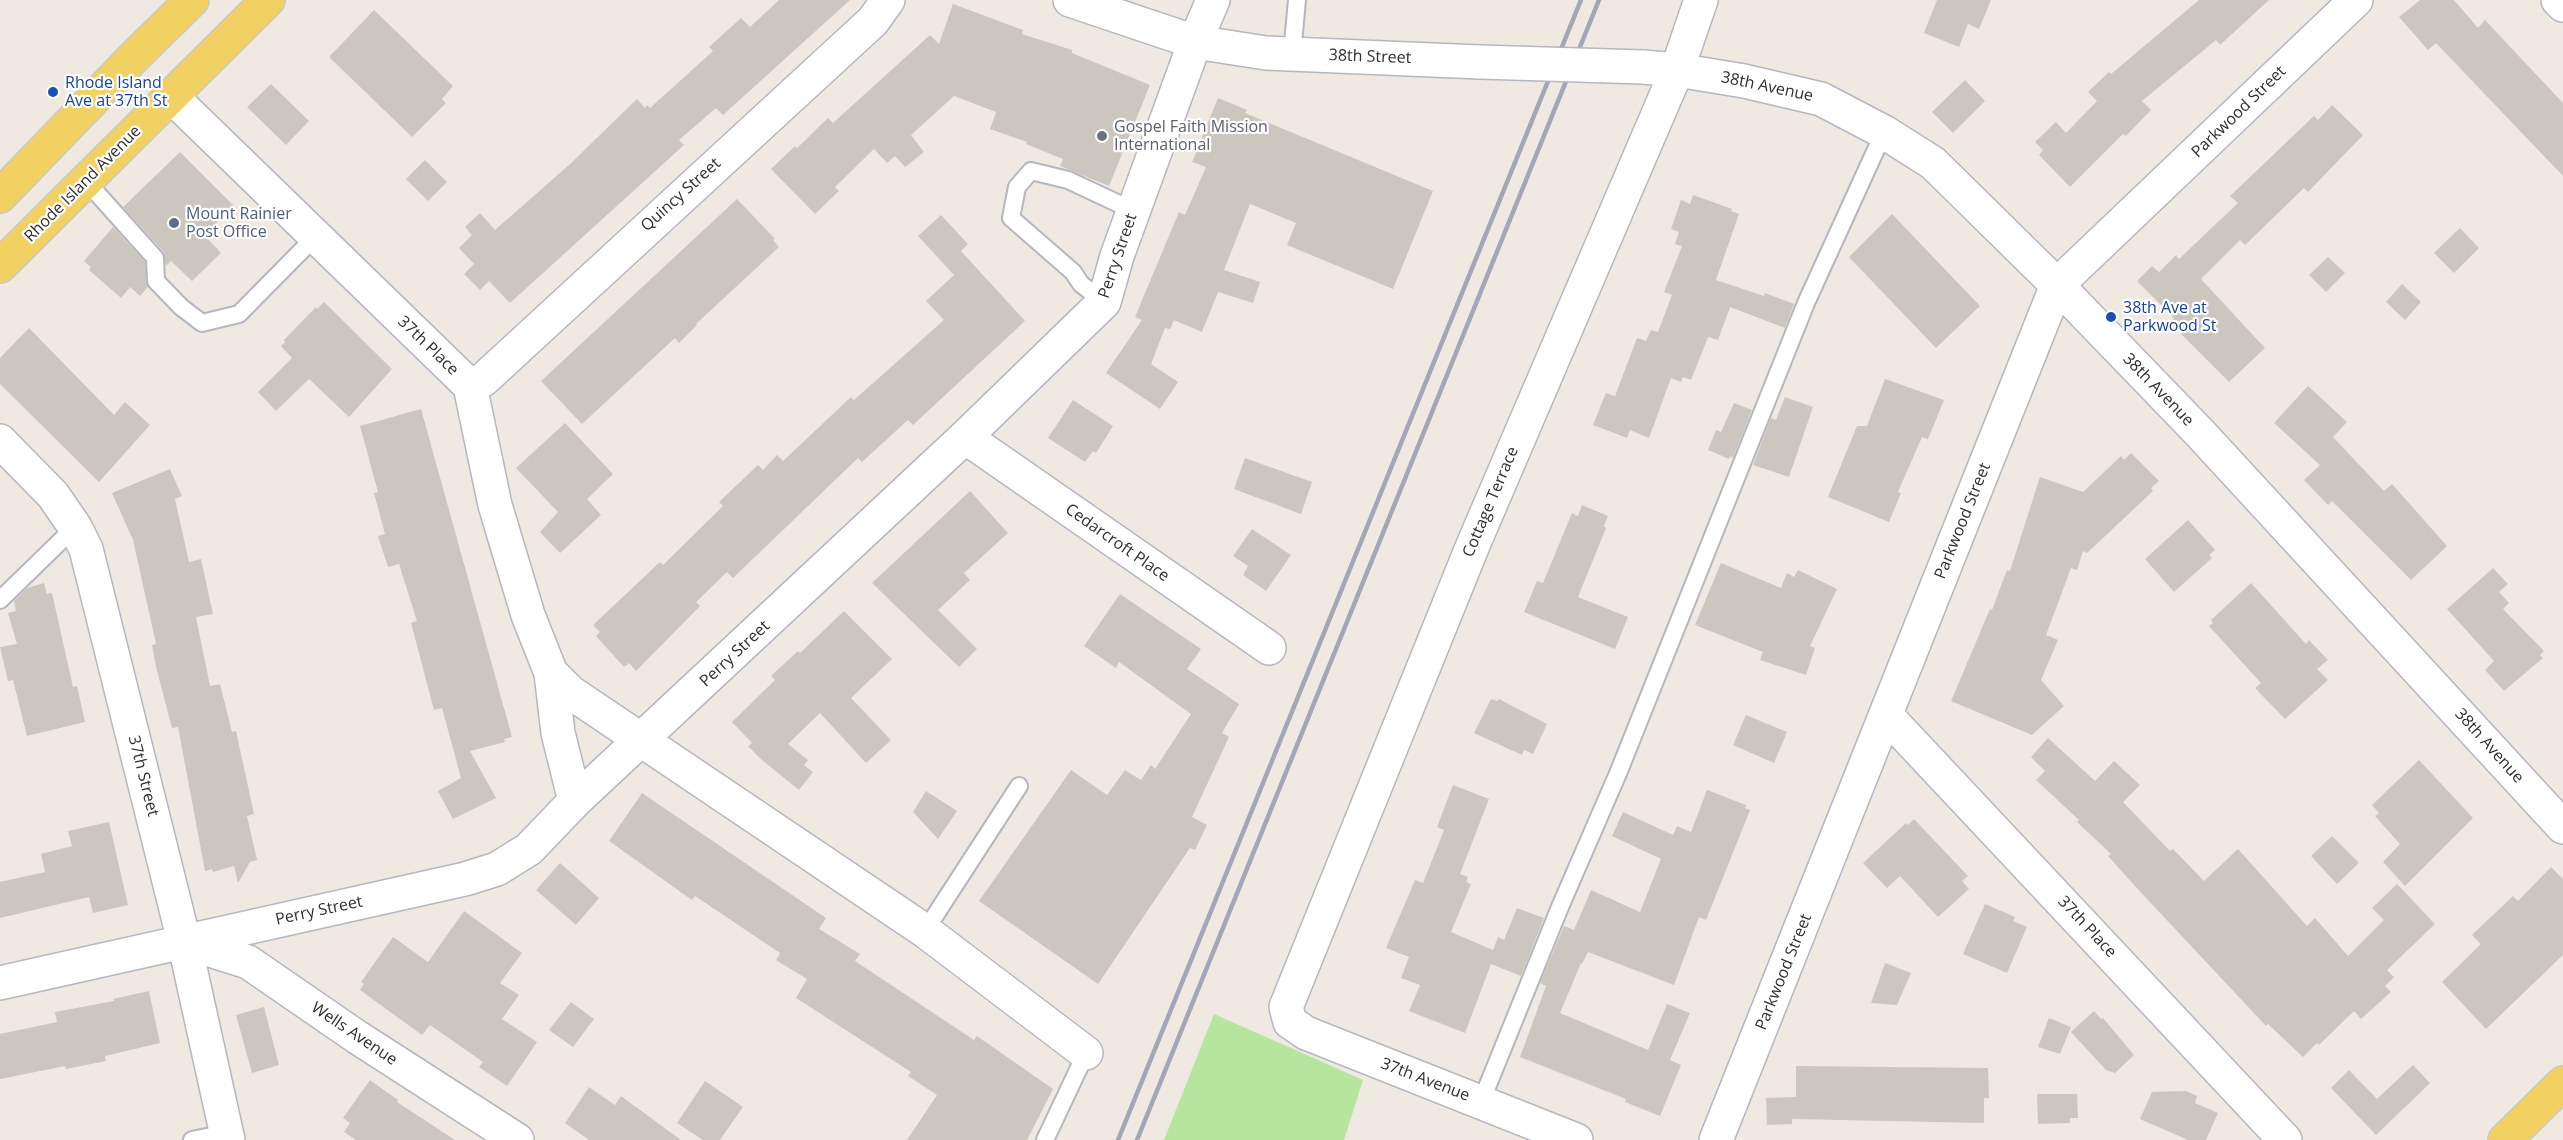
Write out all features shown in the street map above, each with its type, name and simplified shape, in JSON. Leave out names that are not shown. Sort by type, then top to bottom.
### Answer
[{"type":"main road","points":[[0,196],[192,0]]},
{"type":"main road","name":"Rhode Island Avenue","points":[[0,266],[268,0]]},
{"type":"main road","points":[[2505,1140],[2563,1083]]},
{"type":"street","name":"Quincy Street","points":[[470,386],[483,380],[873,21],[888,0]]},
{"type":"street","name":"Perry Street","points":[[0,983],[465,879],[497,869],[529,849],[575,801],[965,437],[1104,302],[1134,211],[1195,42],[1213,0]]},
{"type":"street","name":"Cottage Terrace","points":[[1286,1006],[1473,545],[1677,70],[1701,0]]},
{"type":"street","name":"Parkwood Street","points":[[1716,1140],[2058,285],[2356,0]]},
{"type":"street","points":[[2558,0],[2563,5]]},
{"type":"street","name":"38th Street","points":[[1090,3],[1195,42],[1266,53],[1677,70]]},
{"type":"street","name":"38th Avenue","points":[[1677,70],[1744,81],[1821,99],[1884,132],[1934,163],[2058,285],[2199,432],[2563,827]]},
{"type":"street","name":"37th Place","points":[[171,97],[470,386],[495,505],[528,615],[551,674],[558,733],[575,801]]},
{"type":"street","name":"Cedarcroft Place","points":[[965,437],[1269,648]]},
{"type":"street","name":"37th Street","points":[[0,441],[53,495],[75,527],[86,549],[184,941],[227,1136]]},
{"type":"street","name":"37th Place","points":[[551,674],[570,692],[925,931],[1086,1053]]},
{"type":"street","name":"37th Place","points":[[1886,715],[2285,1140]]},
{"type":"street","name":"Wells Avenue","points":[[184,941],[248,962],[517,1140]]},
{"type":"street","name":"37th Avenue","points":[[1286,1006],[1290,1022],[1306,1033],[1576,1140]]},
{"type":"lane","points":[[1292,54],[1297,0]]},
{"type":"lane","points":[[1481,1102],[1560,907],[1619,771],[1806,303],[1884,132]]},
{"type":"lane","points":[[1104,302],[1081,284],[1073,272],[1011,218],[1017,187],[1031,171],[1068,180],[1134,211]]},
{"type":"lane","points":[[86,181],[155,258],[156,281],[181,308],[202,323],[239,314],[316,236]]},
{"type":"lane","points":[[0,600],[75,527]]},
{"type":"lane","points":[[925,931],[1019,786]]},
{"type":"lane","points":[[1045,1140],[1086,1053]]},
{"type":"lane","points":[[192,1140],[227,1136]]},
{"type":"green space","points":[[1214,1014],[1363,1080],[1344,1140],[1164,1140]]},
{"type":"building","points":[[779,0],[850,0],[723,115],[716,108],[679,140],[684,145],[510,303],[489,281],[480,290],[464,274],[474,264],[459,248],[472,235],[465,227],[480,213],[495,230],[569,165],[637,99],[645,108],[647,105],[650,108],[713,51],[709,47],[741,18],[750,27]]},
{"type":"building","points":[[1937,0],[1991,0],[1979,29],[1968,24],[1959,47],[1924,33]]},
{"type":"building","points":[[2199,0],[2269,0],[2220,45],[2216,40],[2142,101],[2151,110],[2126,136],[2123,134],[2070,187],[2039,155],[2043,150],[2035,142],[2056,122],[2066,133],[2097,101],[2088,92],[2109,72],[2111,74]]},
{"type":"building","points":[[2420,0],[2454,0],[2478,28],[2485,20],[2563,103],[2563,176],[2436,43],[2428,50],[2399,17]]},
{"type":"building","points":[[953,4],[1023,30],[1022,34],[1072,50],[1072,53],[1150,85],[1109,186],[1060,166],[1063,159],[1026,144],[1027,142],[990,129],[996,112],[954,96],[911,135],[924,152],[905,167],[895,156],[887,163],[874,149],[835,187],[839,191],[815,214],[771,169],[828,118],[833,123],[930,35],[939,44]]},
{"type":"building","points":[[374,10],[453,86],[442,99],[446,103],[412,137],[329,57]]},
{"type":"building","points":[[1965,80],[1985,101],[1953,133],[1932,112]]},
{"type":"building","points":[[271,84],[309,121],[286,145],[247,107]]},
{"type":"building","points":[[1218,98],[1247,110],[1245,113],[1433,191],[1393,289],[1287,245],[1296,223],[1250,204],[1224,270],[1260,282],[1253,303],[1218,292],[1202,332],[1174,320],[1170,329],[1165,328],[1151,364],[1178,382],[1160,409],[1106,373],[1142,320],[1135,317],[1179,212],[1185,215],[1206,167],[1192,162]]},
{"type":"building","points":[[2332,105],[2363,135],[2308,192],[2304,188],[2245,245],[2240,240],[2201,279],[2265,348],[2229,382],[2181,334],[2183,331],[2172,320],[2174,318],[2137,281],[2152,266],[2159,272],[2176,255],[2179,259],[2238,203],[2230,196],[2314,116],[2318,120]]},
{"type":"building","name":"Mount Rainier Post Office","points":[[180,152],[234,206],[204,235],[221,253],[192,281],[171,261],[166,266],[163,251],[123,207]]},
{"type":"building","points":[[425,160],[447,182],[428,201],[406,179]]},
{"type":"building","points":[[1693,195],[1732,209],[1731,211],[1739,214],[1716,280],[1764,296],[1765,293],[1794,304],[1785,328],[1730,307],[1718,340],[1708,337],[1691,380],[1683,377],[1681,382],[1671,378],[1649,438],[1630,430],[1627,438],[1593,425],[1606,393],[1615,396],[1637,338],[1646,341],[1651,330],[1658,332],[1672,295],[1664,292],[1682,246],[1675,244],[1679,232],[1671,229],[1681,200],[1690,204]]},
{"type":"building","points":[[737,199],[775,239],[773,240],[779,247],[696,324],[679,343],[675,338],[582,424],[541,381]]},
{"type":"building","points":[[1892,214],[1980,306],[1936,348],[1849,257]]},
{"type":"building","points":[[941,215],[968,244],[961,251],[1025,321],[913,425],[908,420],[862,462],[858,458],[733,578],[727,572],[696,602],[700,606],[636,671],[629,663],[624,667],[596,636],[600,632],[593,625],[660,562],[663,565],[723,506],[719,502],[758,465],[763,470],[777,455],[783,461],[851,397],[854,400],[944,320],[926,301],[954,275],[918,236]]},
{"type":"building","points":[[113,227],[145,262],[148,287],[140,296],[130,287],[121,298],[89,270],[91,267],[84,261]]},
{"type":"building","points":[[2460,228],[2479,248],[2454,273],[2434,253]]},
{"type":"building","points":[[2328,257],[2345,273],[2326,292],[2309,275]]},
{"type":"building","points":[[2402,284],[2421,302],[2405,320],[2386,302]]},
{"type":"building","points":[[324,302],[392,369],[349,417],[309,379],[276,411],[258,392],[292,358],[281,346],[284,340],[316,307],[317,309]]},
{"type":"building","points":[[29,328],[114,415],[125,402],[150,425],[99,482],[0,384],[0,358]]},
{"type":"building","points":[[1885,379],[1944,400],[1928,439],[1922,437],[1898,492],[1901,493],[1889,522],[1828,497],[1857,426],[1867,426]]},
{"type":"building","points":[[2308,386],[2347,422],[2333,437],[2384,491],[2392,484],[2447,546],[2411,580],[2332,501],[2328,505],[2304,480],[2320,465],[2274,423]]},
{"type":"building","points":[[1785,397],[1813,407],[1789,477],[1753,465],[1771,418],[1776,420]]},
{"type":"building","points":[[1073,400],[1113,426],[1096,453],[1093,451],[1085,462],[1048,438]]},
{"type":"building","points":[[1734,403],[1752,410],[1733,458],[1730,456],[1729,459],[1708,450],[1716,430],[1721,432]]},
{"type":"building","points":[[421,409],[512,737],[504,739],[505,742],[470,751],[496,798],[453,819],[438,791],[461,778],[442,708],[434,710],[411,623],[417,621],[399,564],[388,567],[378,536],[385,534],[374,493],[378,492],[360,426]]},
{"type":"building","points":[[565,423],[613,474],[587,499],[601,515],[560,553],[540,532],[558,512],[516,468]]},
{"type":"building","points":[[2131,453],[2159,481],[2151,488],[2153,491],[2087,553],[2083,551],[2077,570],[2071,568],[2046,635],[2058,640],[2041,680],[2064,706],[2032,735],[1951,701],[1990,609],[1992,610],[2007,570],[2010,571],[2040,477],[2083,492],[2121,456],[2124,460]]},
{"type":"building","points":[[1245,458],[1312,482],[1301,514],[1234,489]]},
{"type":"building","points":[[170,469],[182,496],[175,499],[189,562],[201,559],[213,614],[196,617],[210,686],[220,684],[232,732],[236,731],[254,814],[247,816],[257,860],[250,862],[238,883],[234,866],[213,872],[212,869],[205,871],[178,727],[172,728],[156,667],[152,645],[156,644],[133,540],[112,493]]},
{"type":"building","points":[[970,491],[1008,533],[964,573],[970,580],[938,610],[977,649],[959,667],[872,583]]},
{"type":"building","points":[[1582,505],[1608,516],[1604,526],[1606,528],[1578,597],[1628,617],[1615,649],[1524,612],[1537,581],[1543,583],[1572,513],[1578,516]]},
{"type":"building","points":[[2188,520],[2215,550],[2209,555],[2212,558],[2174,592],[2145,559]]},
{"type":"building","points":[[1252,529],[1291,555],[1266,591],[1243,575],[1248,566],[1233,556]]},
{"type":"building","points":[[1721,563],[1781,588],[1787,573],[1794,577],[1798,570],[1837,589],[1810,646],[1815,648],[1806,675],[1760,660],[1763,652],[1695,625]]},
{"type":"building","points":[[2493,568],[2508,584],[2499,592],[2509,603],[2503,609],[2544,651],[2540,655],[2543,658],[2504,691],[2485,670],[2494,661],[2447,609]]},
{"type":"building","points":[[44,583],[47,594],[52,593],[73,687],[77,686],[85,722],[27,736],[13,680],[8,681],[0,647],[17,644],[8,613],[16,611],[14,601],[27,588]]},
{"type":"building","points":[[2251,583],[2306,644],[2309,640],[2328,660],[2317,669],[2328,680],[2285,719],[2255,688],[2261,683],[2209,626],[2213,623],[2211,620]]},
{"type":"building","points":[[1120,594],[1201,649],[1187,669],[1239,704],[1222,733],[1229,737],[1192,817],[1207,825],[1195,850],[1190,848],[1098,984],[979,901],[1071,770],[1107,795],[1125,770],[1141,780],[1151,765],[1155,769],[1191,714],[1119,662],[1116,668],[1084,646]]},
{"type":"building","points":[[844,611],[892,659],[851,698],[891,740],[866,763],[820,713],[788,744],[808,760],[804,765],[813,772],[799,790],[748,746],[752,743],[732,722],[775,680],[771,676],[798,651],[800,653]]},
{"type":"building","points":[[1491,699],[1497,701],[1499,699],[1547,724],[1533,754],[1524,750],[1522,755],[1474,733]]},
{"type":"building","points":[[1746,715],[1787,732],[1774,763],[1733,745]]},
{"type":"building","points":[[2048,738],[2095,781],[2114,761],[2140,785],[2123,802],[2170,851],[2173,849],[2204,881],[2238,849],[2307,926],[2315,918],[2348,956],[2384,920],[2372,908],[2397,884],[2435,924],[2387,970],[2394,977],[2385,986],[2391,992],[2361,1019],[2354,1011],[2319,1045],[2317,1043],[2303,1057],[2268,1024],[2266,1026],[2134,885],[2108,856],[2111,854],[2036,780],[2045,771],[2031,757]]},
{"type":"building","points":[[2419,760],[2473,818],[2405,886],[2383,862],[2400,844],[2375,816],[2379,813],[2372,805]]},
{"type":"building","points":[[1453,785],[1489,799],[1460,874],[1468,877],[1466,882],[1471,884],[1451,932],[1493,950],[1498,937],[1504,940],[1517,908],[1544,918],[1521,976],[1491,964],[1465,1033],[1409,1011],[1420,985],[1401,978],[1409,957],[1386,948],[1415,880],[1423,883],[1444,830],[1437,827]]},
{"type":"building","points":[[1707,790],[1746,805],[1745,808],[1750,810],[1706,920],[1699,917],[1674,985],[1588,952],[1560,1013],[1648,1050],[1667,1004],[1690,1013],[1670,1060],[1681,1065],[1660,1116],[1625,1102],[1626,1099],[1520,1057],[1546,986],[1540,983],[1564,926],[1574,930],[1591,890],[1640,912],[1661,859],[1612,836],[1623,812],[1673,835],[1677,826],[1691,832]]},
{"type":"building","points":[[926,791],[957,811],[938,839],[913,812]]},
{"type":"building","points":[[642,793],[826,918],[819,929],[860,954],[855,961],[974,1040],[977,1036],[1053,1089],[1027,1140],[907,1140],[937,1095],[908,1076],[911,1072],[796,998],[807,979],[776,960],[780,953],[695,896],[692,900],[609,841]]},
{"type":"building","points":[[1914,819],[1968,876],[1962,881],[1969,889],[1938,917],[1900,876],[1887,888],[1863,863],[1906,823],[1908,825]]},
{"type":"building","points":[[109,822],[128,905],[93,913],[89,897],[0,918],[0,882],[45,872],[41,854],[72,846],[68,831]]},
{"type":"building","points":[[2332,836],[2359,863],[2337,884],[2311,856]]},
{"type":"building","points":[[560,863],[599,898],[576,925],[536,890]]},
{"type":"building","points":[[2551,867],[2563,879],[2563,955],[2486,1029],[2442,982],[2481,944],[2472,935],[2513,896],[2518,901]]},
{"type":"building","points":[[1985,904],[2015,917],[2013,921],[2027,927],[2007,973],[1963,954]]},
{"type":"building","points":[[464,911],[522,953],[500,983],[519,995],[502,1019],[537,1042],[507,1086],[479,1067],[483,1062],[430,1025],[422,1035],[360,990],[364,984],[361,982],[393,937],[428,962]]},
{"type":"building","points":[[1885,963],[1911,973],[1897,1005],[1871,1003]]},
{"type":"building","points":[[149,991],[160,1043],[105,1056],[106,1061],[66,1069],[65,1066],[0,1079],[0,1034],[57,1022],[55,1012],[114,1001],[113,999]]},
{"type":"building","points":[[571,1002],[594,1019],[573,1047],[549,1030]]},
{"type":"building","points":[[264,1007],[279,1065],[252,1073],[236,1015]]},
{"type":"building","points":[[2094,1011],[2101,1019],[2103,1018],[2134,1055],[2115,1073],[2106,1070],[2071,1032]]},
{"type":"building","points":[[2049,1018],[2071,1027],[2060,1054],[2038,1047]]},
{"type":"building","points":[[2413,1065],[2430,1083],[2376,1135],[2331,1088],[2349,1070],[2377,1099]]},
{"type":"building","points":[[1796,1066],[1988,1068],[1989,1098],[1984,1098],[1984,1123],[1792,1119],[1792,1124],[1767,1125],[1766,1098],[1796,1097]]},
{"type":"building","points":[[370,1080],[398,1100],[397,1102],[455,1140],[356,1140],[344,1132],[350,1123],[343,1118]]},
{"type":"building","points":[[705,1081],[743,1107],[720,1140],[703,1140],[677,1123]]},
{"type":"building","points":[[589,1087],[615,1105],[621,1096],[681,1140],[589,1140],[565,1123]]},
{"type":"building","points":[[2186,1091],[2197,1096],[2195,1103],[2218,1113],[2206,1140],[2188,1140],[2140,1119],[2152,1092]]},
{"type":"building","points":[[2037,1094],[2077,1094],[2078,1118],[2070,1118],[2070,1123],[2038,1124]]},
{"type":"railway","points":[[1118,1140],[1581,0]]},
{"type":"railway","points":[[1137,1140],[1599,0]]},
{"type":"place","name":"Rhode Island Ave at 37th St","points":[[53,92]]},
{"type":"place","name":"Gospel Faith Mission International","points":[[1102,136]]},
{"type":"place","name":"Mount Rainier Post Office","points":[[174,223]]},
{"type":"place","name":"38th Ave at Parkwood St","points":[[2111,317]]}]
